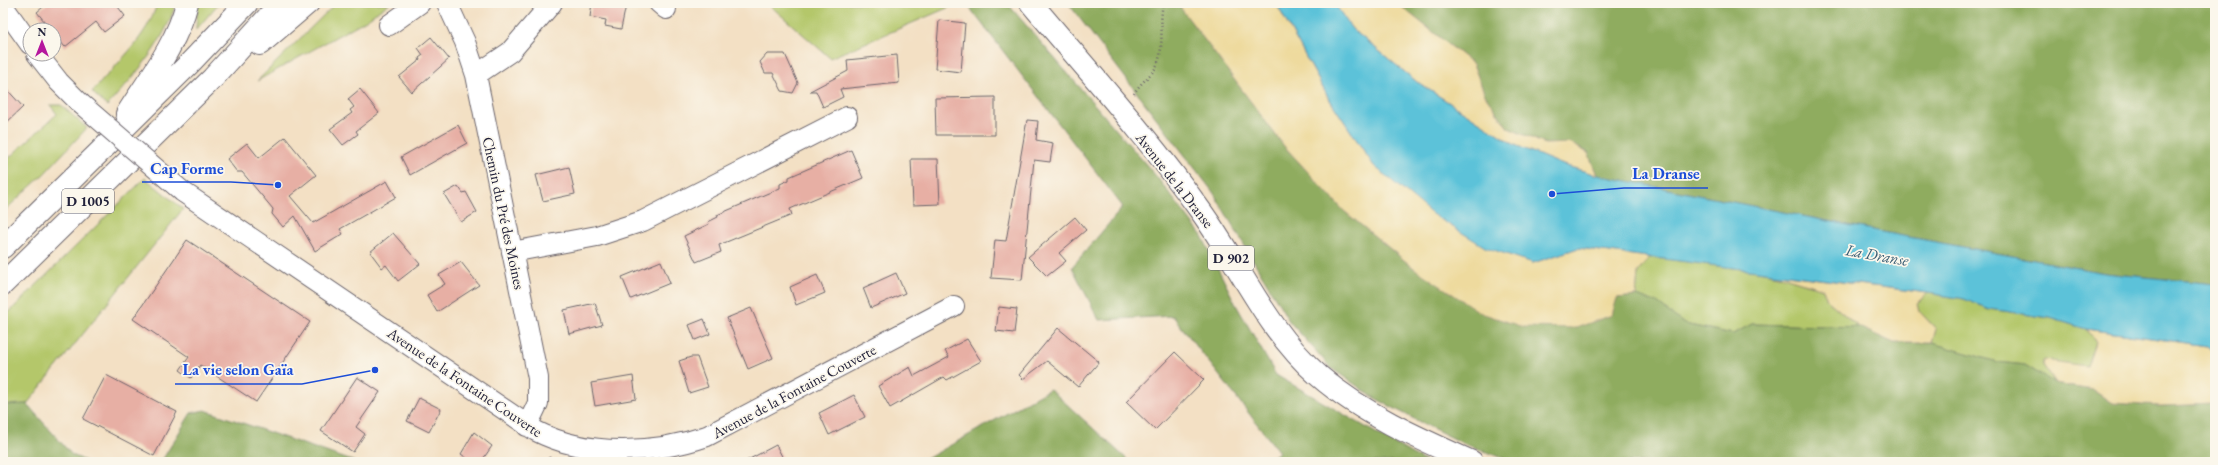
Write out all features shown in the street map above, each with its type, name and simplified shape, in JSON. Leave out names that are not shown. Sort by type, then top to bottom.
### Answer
[{"type":"main road","points":[[105,148],[172,43],[179,29],[187,3]]},
{"type":"main road","name":"D 1005","points":[[3,248],[188,66],[247,3]]},
{"type":"main road","name":"D 1005","points":[[3,284],[214,78],[281,3]]},
{"type":"main road","points":[[173,117],[308,3]]},
{"type":"main road","name":"Avenue de la Dranse","points":[[1031,3],[1184,188],[1223,243],[1274,326],[1302,361],[1319,376],[1354,402],[1432,444],[1472,462]]},
{"type":"street","points":[[389,24],[420,3]]},
{"type":"street","name":"Chemin du Pré des Moines","points":[[447,3],[465,42],[476,75],[539,384],[538,403],[528,426]]},
{"type":"street","points":[[476,75],[510,52],[552,3]]},
{"type":"street","points":[[3,6],[22,33]]},
{"type":"street","name":"Avenue de la Fontaine Couverte","points":[[43,62],[59,82],[80,102],[183,192],[528,426],[553,440],[603,449],[650,448],[689,442],[725,428],[954,306]]},
{"type":"street","points":[[512,252],[597,236],[643,221],[847,117]]},
{"type":"path","points":[[1124,114],[1138,85],[1156,66],[1161,51],[1163,3]]},
{"type":"green space","points":[[157,3],[176,3],[171,18],[148,58],[107,106],[92,92],[139,39],[153,15]]},
{"type":"green space","points":[[198,3],[219,3],[196,30],[196,27]]},
{"type":"green space","points":[[336,3],[390,3],[366,20],[257,81]]},
{"type":"green space","points":[[767,3],[959,3],[830,58]]},
{"type":"green space","points":[[966,3],[1007,3],[1156,176],[1202,236],[1235,303],[1276,375],[1426,462],[1266,462],[1279,452],[1173,316],[1099,320],[1072,267],[1123,207]]},
{"type":"green space","points":[[1068,3],[1177,3],[1284,146],[1344,211],[1415,269],[1617,298],[1636,296],[1656,302],[1684,324],[1733,334],[1752,324],[1859,327],[1894,343],[1932,343],[1997,362],[2025,365],[2055,384],[2093,390],[2112,403],[2160,406],[2215,404],[2215,462],[1514,462],[1465,444],[1373,397],[1331,368],[1289,321],[1213,192]]},
{"type":"green space","points":[[1402,3],[2215,3],[2215,284],[2105,273],[1898,235],[1597,175],[1588,152],[1570,144],[1546,144],[1508,128],[1485,95],[1473,64],[1403,8]]},
{"type":"green space","points":[[50,105],[61,105],[87,128],[43,175],[3,212],[3,163],[57,114]]},
{"type":"green space","points":[[145,178],[183,209],[27,404],[3,405],[3,318]]},
{"type":"green space","points":[[1650,257],[1771,273],[1823,289],[1827,300],[1859,327],[1752,324],[1733,334],[1684,324],[1656,302],[1636,296],[1638,272]]},
{"type":"green space","points":[[1928,293],[1964,299],[1989,309],[2050,318],[2086,329],[2095,342],[2087,366],[2043,366],[2055,384],[2025,365],[1997,362],[1932,343],[1936,329],[1919,311],[1917,303]]},
{"type":"green space","points":[[1050,389],[1130,462],[921,462]]},
{"type":"green space","points":[[27,404],[72,455],[88,462],[3,462],[3,405]]},
{"type":"green space","points":[[205,410],[355,462],[161,462],[191,413]]},
{"type":"sand","points":[[1177,3],[1276,3],[1328,97],[1374,166],[1533,263],[1578,248],[1650,257],[1638,272],[1636,296],[1617,298],[1612,315],[1576,328],[1523,327],[1481,313],[1415,269],[1344,211],[1284,146]]},
{"type":"sand","points":[[1334,3],[1402,3],[1403,8],[1473,64],[1485,95],[1508,128],[1545,144],[1570,143],[1588,153],[1597,175],[1563,165],[1515,145],[1417,82],[1352,29]]},
{"type":"sand","points":[[1771,273],[1928,293],[1917,303],[1919,311],[1936,329],[1932,343],[1894,343],[1859,327],[1827,300],[1823,289]]},
{"type":"sand","points":[[2086,329],[2208,346],[2215,352],[2215,404],[2160,406],[2112,403],[2093,390],[2055,384],[2043,366],[2044,360],[2087,366],[2095,342]]},
{"type":"water","name":"La Dranse","points":[[1276,3],[1334,3],[1352,29],[1417,82],[1515,145],[1563,165],[1597,175],[1898,235],[2105,273],[2215,284],[2215,352],[2208,346],[2086,329],[2050,318],[1989,309],[1964,299],[1928,293],[1578,248],[1533,263],[1485,247],[1432,214],[1374,166],[1328,97]]},
{"type":"building","points":[[48,3],[115,3],[125,16],[104,32],[96,22],[65,47],[62,43],[62,22],[45,22],[37,12]]},
{"type":"building","points":[[592,3],[626,5],[621,29],[605,26],[606,20],[590,17]]},
{"type":"building","points":[[939,20],[965,23],[961,72],[935,69]]},
{"type":"building","points":[[431,37],[449,59],[412,92],[399,77],[420,60],[419,58],[423,55],[418,48]]},
{"type":"building","points":[[767,54],[785,54],[798,83],[793,93],[782,91],[773,73],[765,73],[760,62]]},
{"type":"building","points":[[897,55],[899,83],[840,89],[843,97],[823,107],[816,91],[810,91],[848,71],[847,60]]},
{"type":"building","points":[[3,85],[23,107],[3,126]]},
{"type":"building","points":[[360,89],[379,113],[356,131],[358,134],[343,145],[330,129],[352,113],[350,110],[354,107],[348,99]]},
{"type":"building","points":[[995,97],[995,135],[936,135],[935,98]]},
{"type":"building","points":[[1027,120],[1038,121],[1036,140],[1053,143],[1050,162],[1034,160],[1022,280],[991,278],[995,240],[1006,241]]},
{"type":"building","points":[[458,125],[467,143],[410,175],[401,157]]},
{"type":"building","points":[[285,137],[316,175],[290,196],[313,223],[387,181],[396,197],[340,229],[343,234],[315,251],[295,216],[283,227],[272,214],[273,209],[242,172],[237,172],[227,159],[247,143],[259,158]]},
{"type":"building","points":[[851,150],[863,178],[790,209],[792,215],[719,245],[721,252],[696,262],[684,236],[709,224],[708,222],[718,217],[717,215],[780,188],[780,184],[789,180],[789,177]]},
{"type":"building","points":[[911,159],[938,159],[940,204],[913,205]]},
{"type":"building","points":[[569,167],[575,194],[543,201],[536,175]]},
{"type":"building","points":[[458,186],[463,193],[466,192],[477,212],[461,222],[444,194]]},
{"type":"building","points":[[1075,217],[1086,230],[1059,253],[1066,261],[1047,276],[1028,257]]},
{"type":"building","points":[[393,233],[420,264],[398,281],[386,265],[382,268],[370,252]]},
{"type":"building","points":[[187,240],[310,322],[256,402],[200,365],[191,378],[180,370],[189,357],[133,319]]},
{"type":"building","points":[[661,261],[670,283],[631,299],[622,277]]},
{"type":"building","points":[[461,262],[479,285],[437,312],[427,295],[445,284],[439,275]]},
{"type":"building","points":[[896,273],[905,293],[871,308],[863,288]]},
{"type":"building","points":[[817,275],[825,293],[796,305],[790,287]]},
{"type":"building","points":[[595,303],[602,325],[569,334],[564,310]]},
{"type":"building","points":[[999,307],[1017,309],[1014,333],[996,331]]},
{"type":"building","points":[[751,308],[773,358],[748,369],[727,318]]},
{"type":"building","points":[[704,319],[710,334],[695,340],[689,325]]},
{"type":"building","points":[[1058,328],[1099,362],[1078,387],[1047,361],[1023,379],[1019,375]]},
{"type":"building","points":[[967,339],[981,361],[947,380],[944,377],[890,408],[878,386],[910,367],[914,376],[949,357],[945,351]]},
{"type":"building","points":[[1175,352],[1204,380],[1155,430],[1126,402]]},
{"type":"building","points":[[691,357],[697,357],[708,387],[689,393],[679,361]]},
{"type":"building","points":[[106,375],[177,412],[154,456],[83,419]]},
{"type":"building","points":[[633,376],[636,399],[595,406],[591,383]]},
{"type":"building","points":[[357,377],[380,392],[356,427],[365,434],[353,452],[321,431]]},
{"type":"building","points":[[854,395],[865,417],[829,435],[819,413]]},
{"type":"building","points":[[419,398],[441,409],[429,432],[407,421]]},
{"type":"building","points":[[474,432],[492,446],[481,462],[472,462],[461,454]]},
{"type":"building","points":[[776,445],[785,462],[744,462]]},
{"type":"place","name":"Cap Forme","points":[[278,185]]},
{"type":"place","name":"La Dranse","points":[[1552,194]]},
{"type":"place","name":"La vie selon Gaïa","points":[[375,370]]}]
